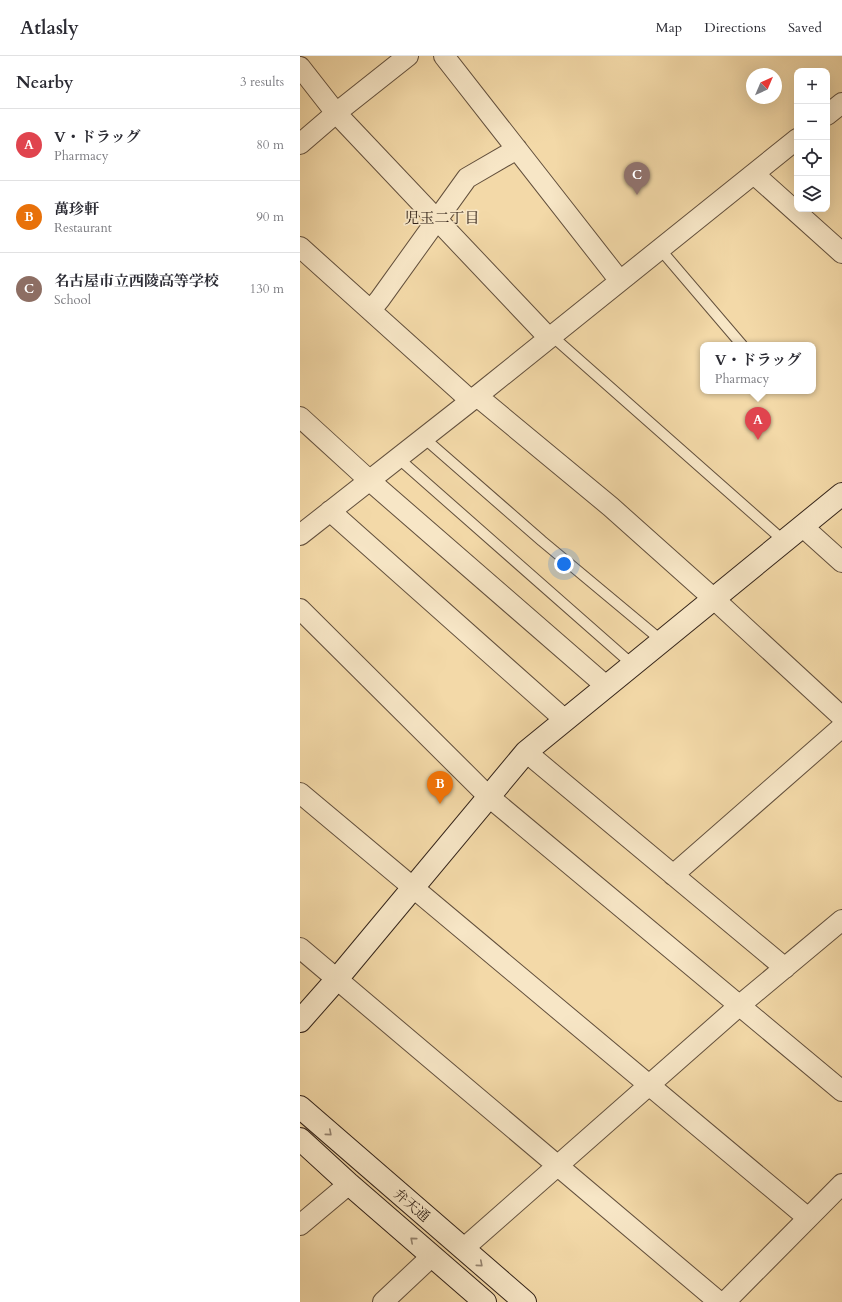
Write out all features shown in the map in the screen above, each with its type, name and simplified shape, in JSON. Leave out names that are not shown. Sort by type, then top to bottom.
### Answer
[{"type":"street","points":[[300,144],[336,113],[408,56]]},
{"type":"street","points":[[444,56],[620,281]]},
{"type":"street","points":[[300,67],[336,113],[550,337]]},
{"type":"street","points":[[830,113],[842,103]]},
{"type":"street","points":[[300,534],[424,438],[796,140]]},
{"type":"street","points":[[371,310],[467,178],[517,149]]},
{"type":"street","points":[[754,174],[842,254]]},
{"type":"street","points":[[300,247],[474,398],[611,507],[714,599],[842,717]]},
{"type":"street","points":[[300,417],[606,686]]},
{"type":"street","points":[[300,1021],[337,979],[526,752],[842,494]]},
{"type":"street","points":[[330,511],[565,720]]},
{"type":"street","points":[[802,526],[842,562]]},
{"type":"street","points":[[300,610],[488,796],[842,1091]]},
{"type":"street","points":[[673,875],[842,726]]},
{"type":"street","points":[[526,752],[785,968]]},
{"type":"street","points":[[300,793],[808,1218]]},
{"type":"street","points":[[463,1249],[740,1005],[842,920]]},
{"type":"street","points":[[300,948],[719,1302]]},
{"type":"street","name":"弁天通","points":[[300,1107],[525,1302]]},
{"type":"street","points":[[300,1139],[349,1184],[485,1302]]},
{"type":"street","points":[[300,1225],[349,1184]]},
{"type":"street","points":[[725,1302],[842,1184]]},
{"type":"street","points":[[383,1302],[432,1256]]},
{"type":"lane","points":[[660,249],[739,342]]},
{"type":"lane","points":[[550,337],[784,541]]},
{"type":"lane","points":[[424,438],[542,542],[662,641]]},
{"type":"lane","points":[[398,458],[633,665]]},
{"type":"place","name":"名古屋市立西陵高等学校","points":[[637,195]]},
{"type":"place","name":"V・ドラッグ","points":[[758,440]]},
{"type":"place","name":"萬珍軒","points":[[440,804]]},
{"type":"district","name":"児玉二丁目","points":[[442,218]]}]
